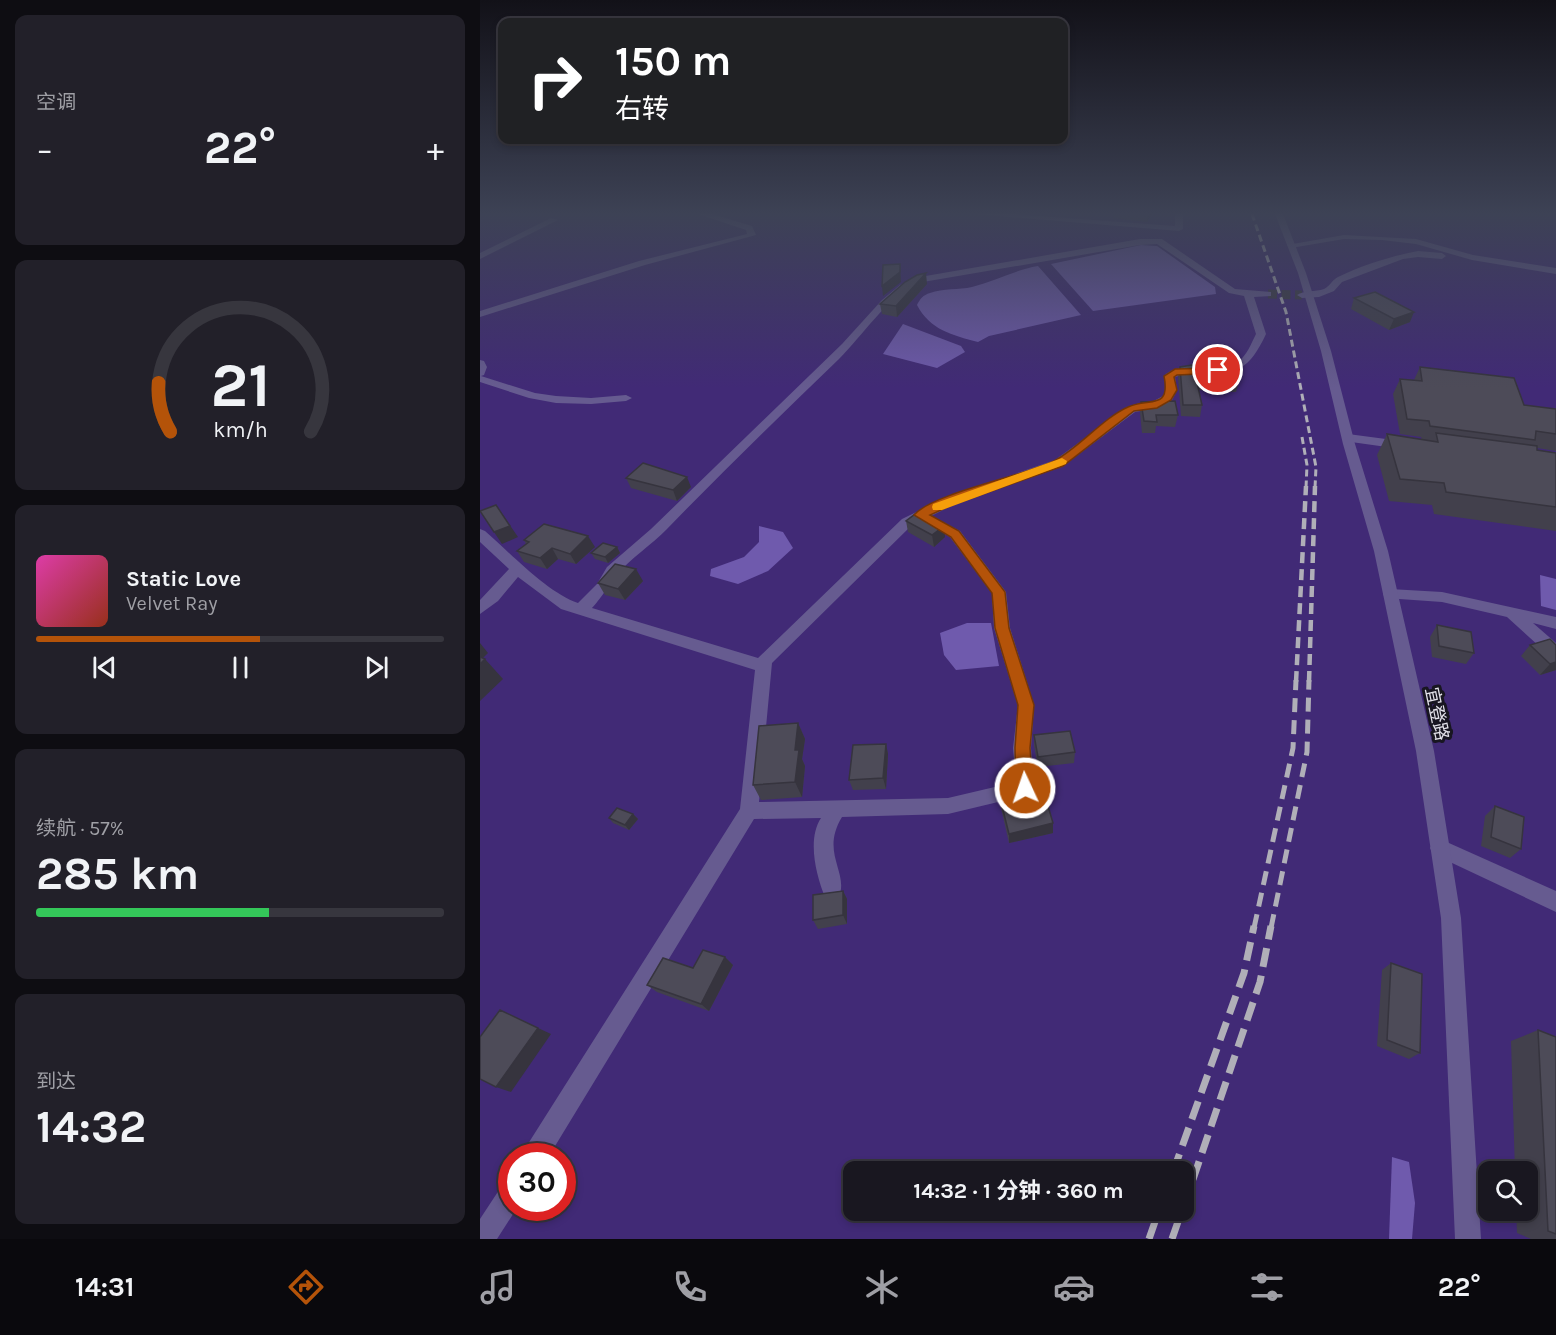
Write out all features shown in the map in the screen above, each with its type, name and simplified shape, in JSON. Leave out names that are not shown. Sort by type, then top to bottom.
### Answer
[{"type":"street","points":[[480,314],[611,272]]},
{"type":"street","points":[[581,610],[602,588],[612,571],[656,532],[846,346],[885,302],[914,281],[967,272]]},
{"type":"street","points":[[542,1143],[749,812],[764,661],[907,522],[948,502],[1059,463],[1131,409],[1153,406],[1168,398],[1172,390],[1169,376],[1175,372],[1218,370],[1242,366],[1251,357],[1261,334],[1249,296],[1260,295],[1232,291],[1204,272]]},
{"type":"street","name":"宜登路","points":[[1299,272],[1326,351],[1348,438],[1381,551],[1425,751],[1451,918],[1468,1239]]},
{"type":"street","points":[[1305,295],[1316,295],[1330,289],[1339,280],[1361,272]]},
{"type":"street","points":[[480,363],[482,367],[480,373]]},
{"type":"street","points":[[480,379],[496,381],[509,388],[532,395],[570,402],[626,398]]},
{"type":"street","points":[[1348,438],[1417,447]]},
{"type":"street","points":[[749,812],[948,806],[1025,788],[1022,748],[1026,705],[1002,628],[999,592],[955,534],[920,515]]},
{"type":"street","points":[[480,534],[518,568],[566,605],[763,666]]},
{"type":"street","points":[[480,608],[493,597],[518,568]]},
{"type":"street","points":[[1390,594],[1442,597],[1556,623]]},
{"type":"street","points":[[1512,614],[1556,652]]},
{"type":"street","points":[[832,890],[823,849],[824,829],[836,810]]},
{"type":"street","points":[[1440,848],[1556,902]]},
{"type":"street","points":[[482,1239],[498,1214]]},
{"type":"shaded area","points":[[480,272],[1556,272],[1556,1239],[480,1239]]},
{"type":"shaded area","points":[[1016,272],[1043,272],[1081,315],[989,336],[978,342],[951,334],[935,326],[917,305],[925,295],[930,293],[989,282]]},
{"type":"shaded area","points":[[1058,272],[1194,272],[1215,287],[1216,294],[1093,311]]},
{"type":"shaded area","points":[[903,324],[961,346],[965,352],[937,368],[883,354]]},
{"type":"shaded area","points":[[759,526],[783,532],[793,548],[768,571],[738,584],[710,576],[711,569],[744,557],[759,542]]},
{"type":"shaded area","points":[[1540,575],[1556,579],[1556,610],[1541,606]]},
{"type":"shaded area","points":[[967,623],[991,623],[999,666],[956,670],[944,655],[940,633]]},
{"type":"shaded area","points":[[1392,1157],[1409,1162],[1415,1203],[1412,1239],[1389,1239]]},
{"type":"building","points":[[883,272],[900,272],[900,272],[882,286]]},
{"type":"building","points":[[926,273],[896,306],[880,304],[905,282]]},
{"type":"building","points":[[1375,292],[1414,312],[1394,319],[1354,298]]},
{"type":"building","points":[[1192,365],[1236,368],[1239,381],[1196,378],[1202,405],[1183,405],[1180,367]]},
{"type":"building","points":[[1420,367],[1514,378],[1524,405],[1556,409],[1556,434],[1536,431],[1535,440],[1430,426],[1429,421],[1407,419],[1400,379],[1422,381]]},
{"type":"building","points":[[1175,401],[1178,415],[1156,415],[1157,422],[1144,421],[1141,402]]},
{"type":"building","points":[[1436,433],[1537,446],[1537,450],[1556,453],[1556,507],[1446,492],[1444,483],[1400,479],[1387,434],[1438,442]]},
{"type":"building","points":[[643,463],[687,477],[673,490],[626,478]]},
{"type":"building","points":[[496,505],[510,526],[494,532],[480,511]]},
{"type":"building","points":[[918,512],[944,526],[932,535],[906,521]]},
{"type":"building","points":[[544,524],[588,536],[570,554],[552,548],[540,558],[517,551],[529,542],[524,540]]},
{"type":"building","points":[[603,543],[617,547],[605,557],[591,553]]},
{"type":"building","points":[[615,564],[636,569],[618,589],[598,583]]},
{"type":"building","points":[[1437,625],[1471,632],[1474,653],[1439,646]]},
{"type":"building","points":[[1550,639],[1556,645],[1556,662],[1550,664],[1530,645]]},
{"type":"building","points":[[798,723],[795,750],[799,750],[795,782],[753,785],[759,726]]},
{"type":"building","points":[[1070,731],[1075,752],[1038,757],[1034,735]]},
{"type":"building","points":[[886,744],[883,778],[849,780],[853,745]]},
{"type":"building","points":[[1043,789],[1053,823],[1009,834],[1000,798]]},
{"type":"building","points":[[1495,806],[1524,817],[1521,849],[1491,837]]},
{"type":"building","points":[[617,808],[633,814],[625,825],[609,818]]},
{"type":"building","points":[[843,891],[843,915],[813,920],[813,895]]},
{"type":"building","points":[[703,950],[725,957],[701,1004],[647,985],[663,958],[693,968]]},
{"type":"building","points":[[1391,963],[1422,974],[1420,1053],[1387,1040]]},
{"type":"building","points":[[500,1010],[538,1028],[496,1087],[480,1079],[480,1037]]},
{"type":"building","points":[[1538,1030],[1556,1037],[1556,1234],[1548,1231]]},
{"type":"tunnel","points":[[1268,294],[1302,295]]},
{"type":"railway","points":[[1272,272],[1286,312],[1316,467],[1315,488]]},
{"type":"railway","points":[[1302,437],[1307,465],[1306,488]]},
{"type":"railway","points":[[1296,682],[1306,486]]},
{"type":"railway","points":[[1309,682],[1315,486]]},
{"type":"railway","points":[[1254,928],[1293,748],[1296,680]]},
{"type":"railway","points":[[1271,928],[1307,752],[1309,680]]},
{"type":"railway","points":[[1177,1161],[1244,973],[1254,926]]},
{"type":"railway","points":[[1194,1177],[1260,982],[1271,926]]},
{"type":"railway","points":[[1149,1239],[1155,1221]]},
{"type":"railway","points":[[1172,1239],[1178,1221]]},
{"type":"slow traffic","points":[[938,507],[1062,461]]},
{"type":"route","points":[[1025,788],[1022,748],[1026,705],[1002,628],[999,592],[955,534],[920,515],[948,502],[1059,463],[1078,451],[1096,434],[1131,409],[1153,406],[1168,398],[1172,390],[1169,376],[1175,372],[1218,370]]}]
